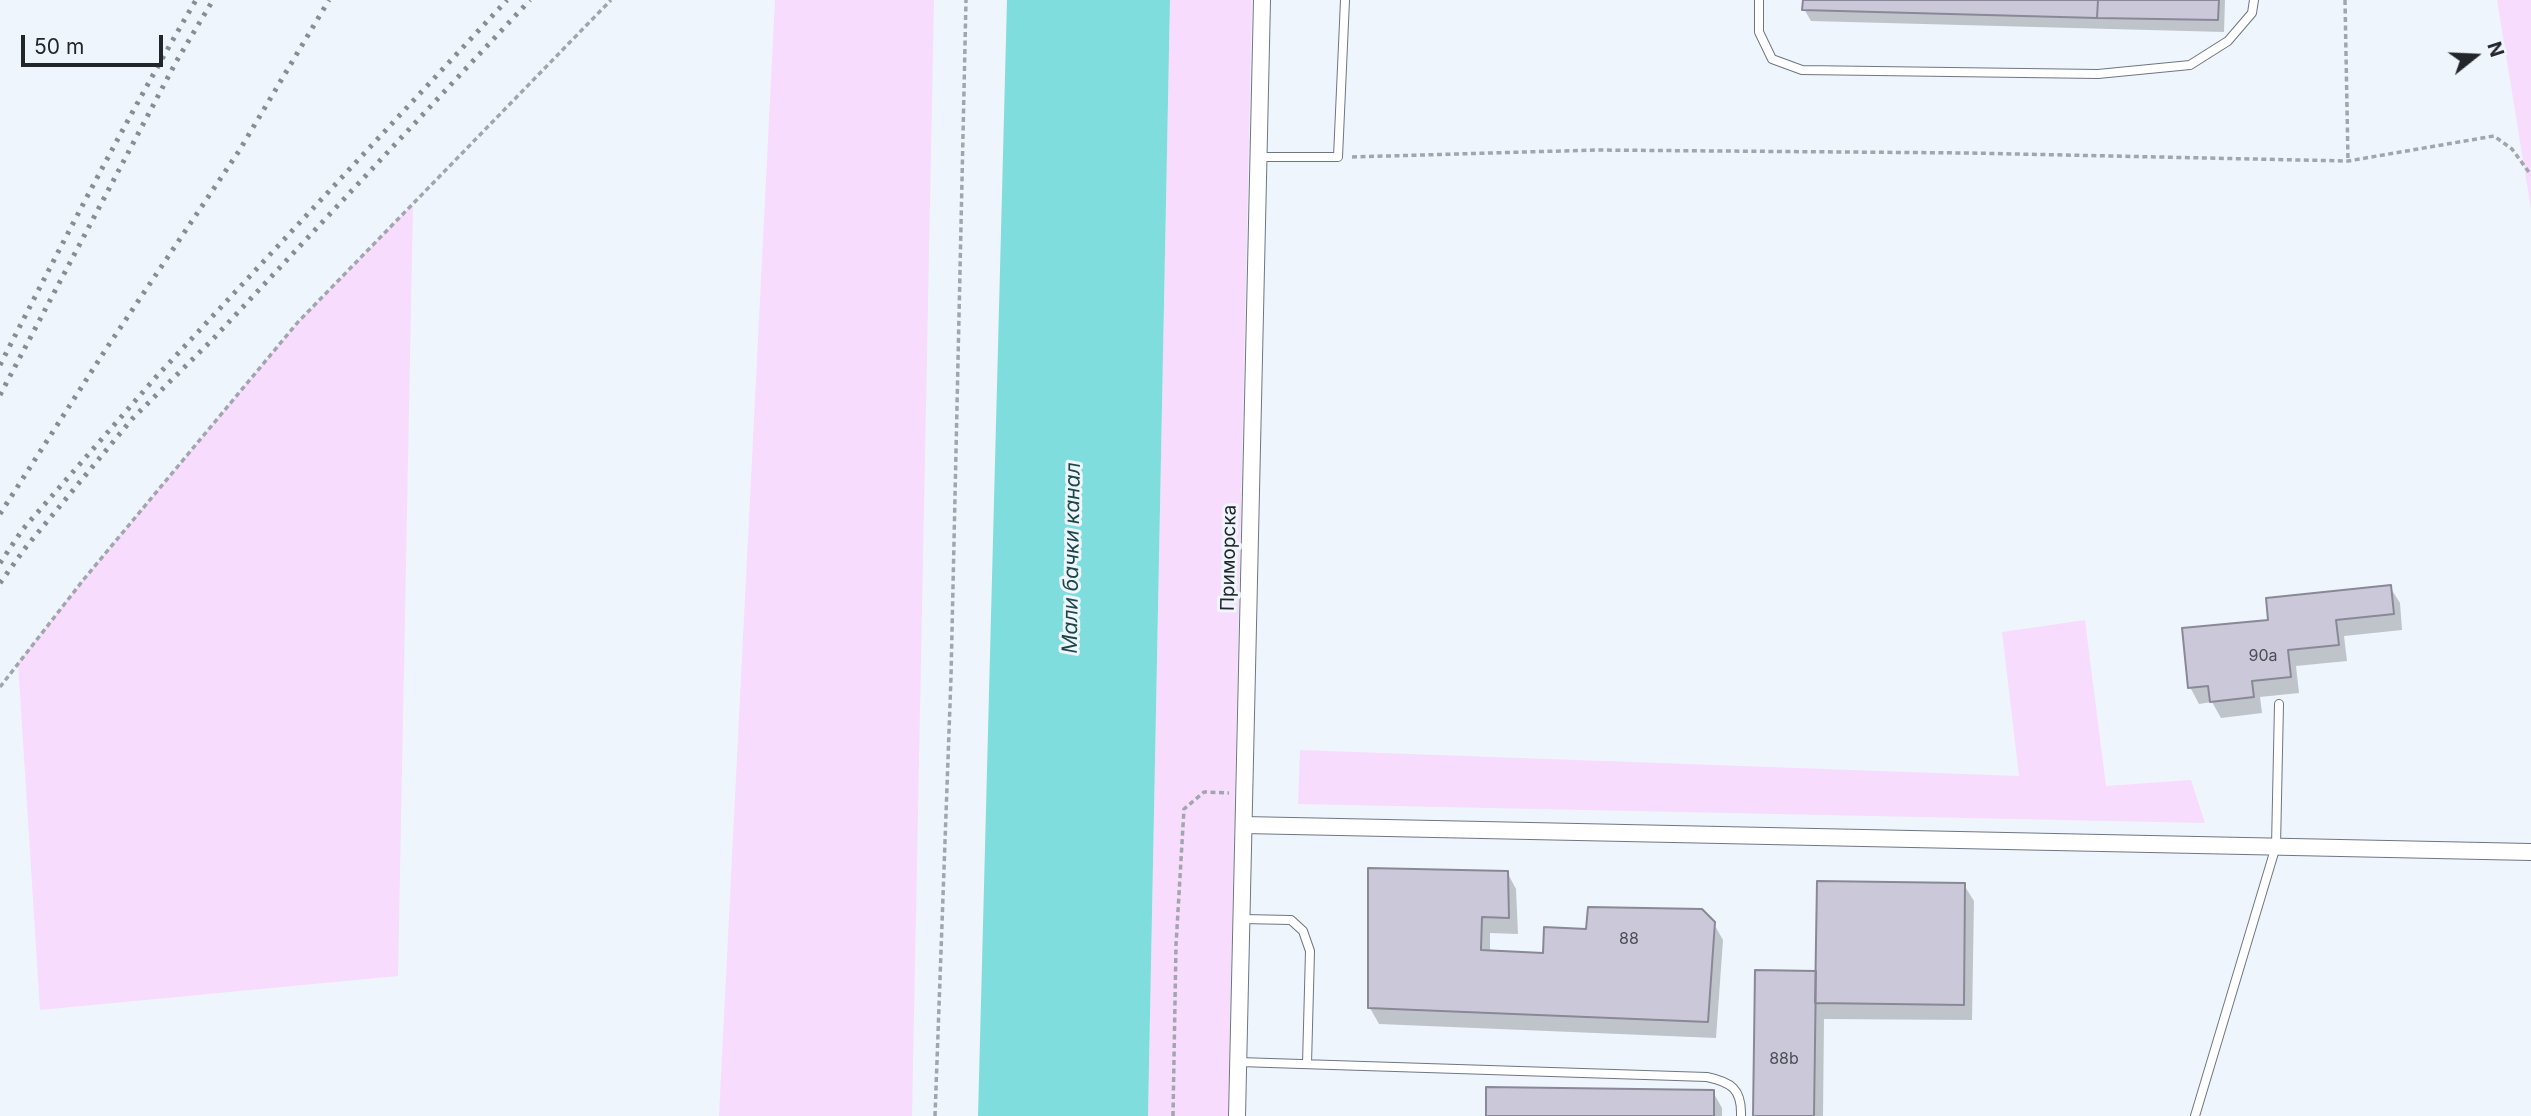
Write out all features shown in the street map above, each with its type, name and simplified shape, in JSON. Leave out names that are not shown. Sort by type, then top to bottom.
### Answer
[{"type":"street","name":"Приморска","points":[[1237,1116],[1262,0]]},
{"type":"street","points":[[1244,825],[2531,852]]},
{"type":"lane","points":[[1259,157],[1338,157],[1345,0]]},
{"type":"lane","points":[[1759,0],[1759,32],[1772,59],[1802,70],[2098,74],[2189,65],[2228,41],[2252,13],[2255,0]]},
{"type":"lane","points":[[2195,1116],[2276,846],[2279,704]]},
{"type":"lane","points":[[1242,919],[1291,919],[1303,931],[1310,951],[1307,1064]]},
{"type":"lane","points":[[1238,1062],[1707,1077],[1725,1080],[1736,1091],[1741,1116]]},
{"type":"path","points":[[0,687],[84,579],[298,322],[611,0]]},
{"type":"path","points":[[934,1116],[951,677],[966,0]]},
{"type":"path","points":[[2346,0],[2348,161]]},
{"type":"path","points":[[1338,157],[1609,150],[1983,153],[2348,161],[2494,136],[2512,149],[2531,175]]},
{"type":"path","points":[[1173,1116],[1176,946],[1184,809],[1204,792],[1245,793]]},
{"type":"shaded area","points":[[775,0],[934,0],[912,1116],[719,1116]]},
{"type":"shaded area","points":[[1170,0],[1252,0],[1228,1116],[1148,1116]]},
{"type":"shaded area","points":[[2497,0],[2531,0],[2531,209]]},
{"type":"shaded area","points":[[413,204],[398,976],[40,1010],[18,663],[84,579],[298,322]]},
{"type":"shaded area","points":[[2085,620],[2106,786],[2191,780],[2205,823],[1298,804],[1300,750],[2019,776],[2002,632]]},
{"type":"water","name":"Мали бачки канал","points":[[1007,0],[1170,0],[1148,1116],[978,1116]]},
{"type":"building","points":[[1803,0],[2098,0],[2097,18],[1802,10]]},
{"type":"building","points":[[2098,0],[2219,0],[2218,20],[2097,18]]},
{"type":"building","points":[[2391,585],[2394,614],[2336,620],[2339,645],[2288,650],[2291,677],[2252,681],[2254,697],[2210,702],[2208,686],[2188,688],[2182,628],[2268,620],[2266,598]]},
{"type":"building","points":[[1368,868],[1508,871],[1509,918],[1482,917],[1481,950],[1543,953],[1544,927],[1586,929],[1588,907],[1702,909],[1715,922],[1708,1022],[1368,1008]]},
{"type":"building","points":[[1817,881],[1965,883],[1964,1005],[1815,1003]]},
{"type":"building","points":[[1755,970],[1816,971],[1814,1116],[1753,1116]]},
{"type":"building","points":[[1486,1087],[1714,1090],[1714,1116],[1486,1116]]},
{"type":"railway","points":[[0,365],[120,135],[196,0]]},
{"type":"railway","points":[[0,395],[176,62],[213,0]]},
{"type":"railway","points":[[0,514],[106,349],[239,151],[329,0]]},
{"type":"railway","points":[[0,563],[23,529],[156,377],[507,0]]},
{"type":"railway","points":[[0,583],[26,547],[132,419],[213,339],[530,0]]}]
